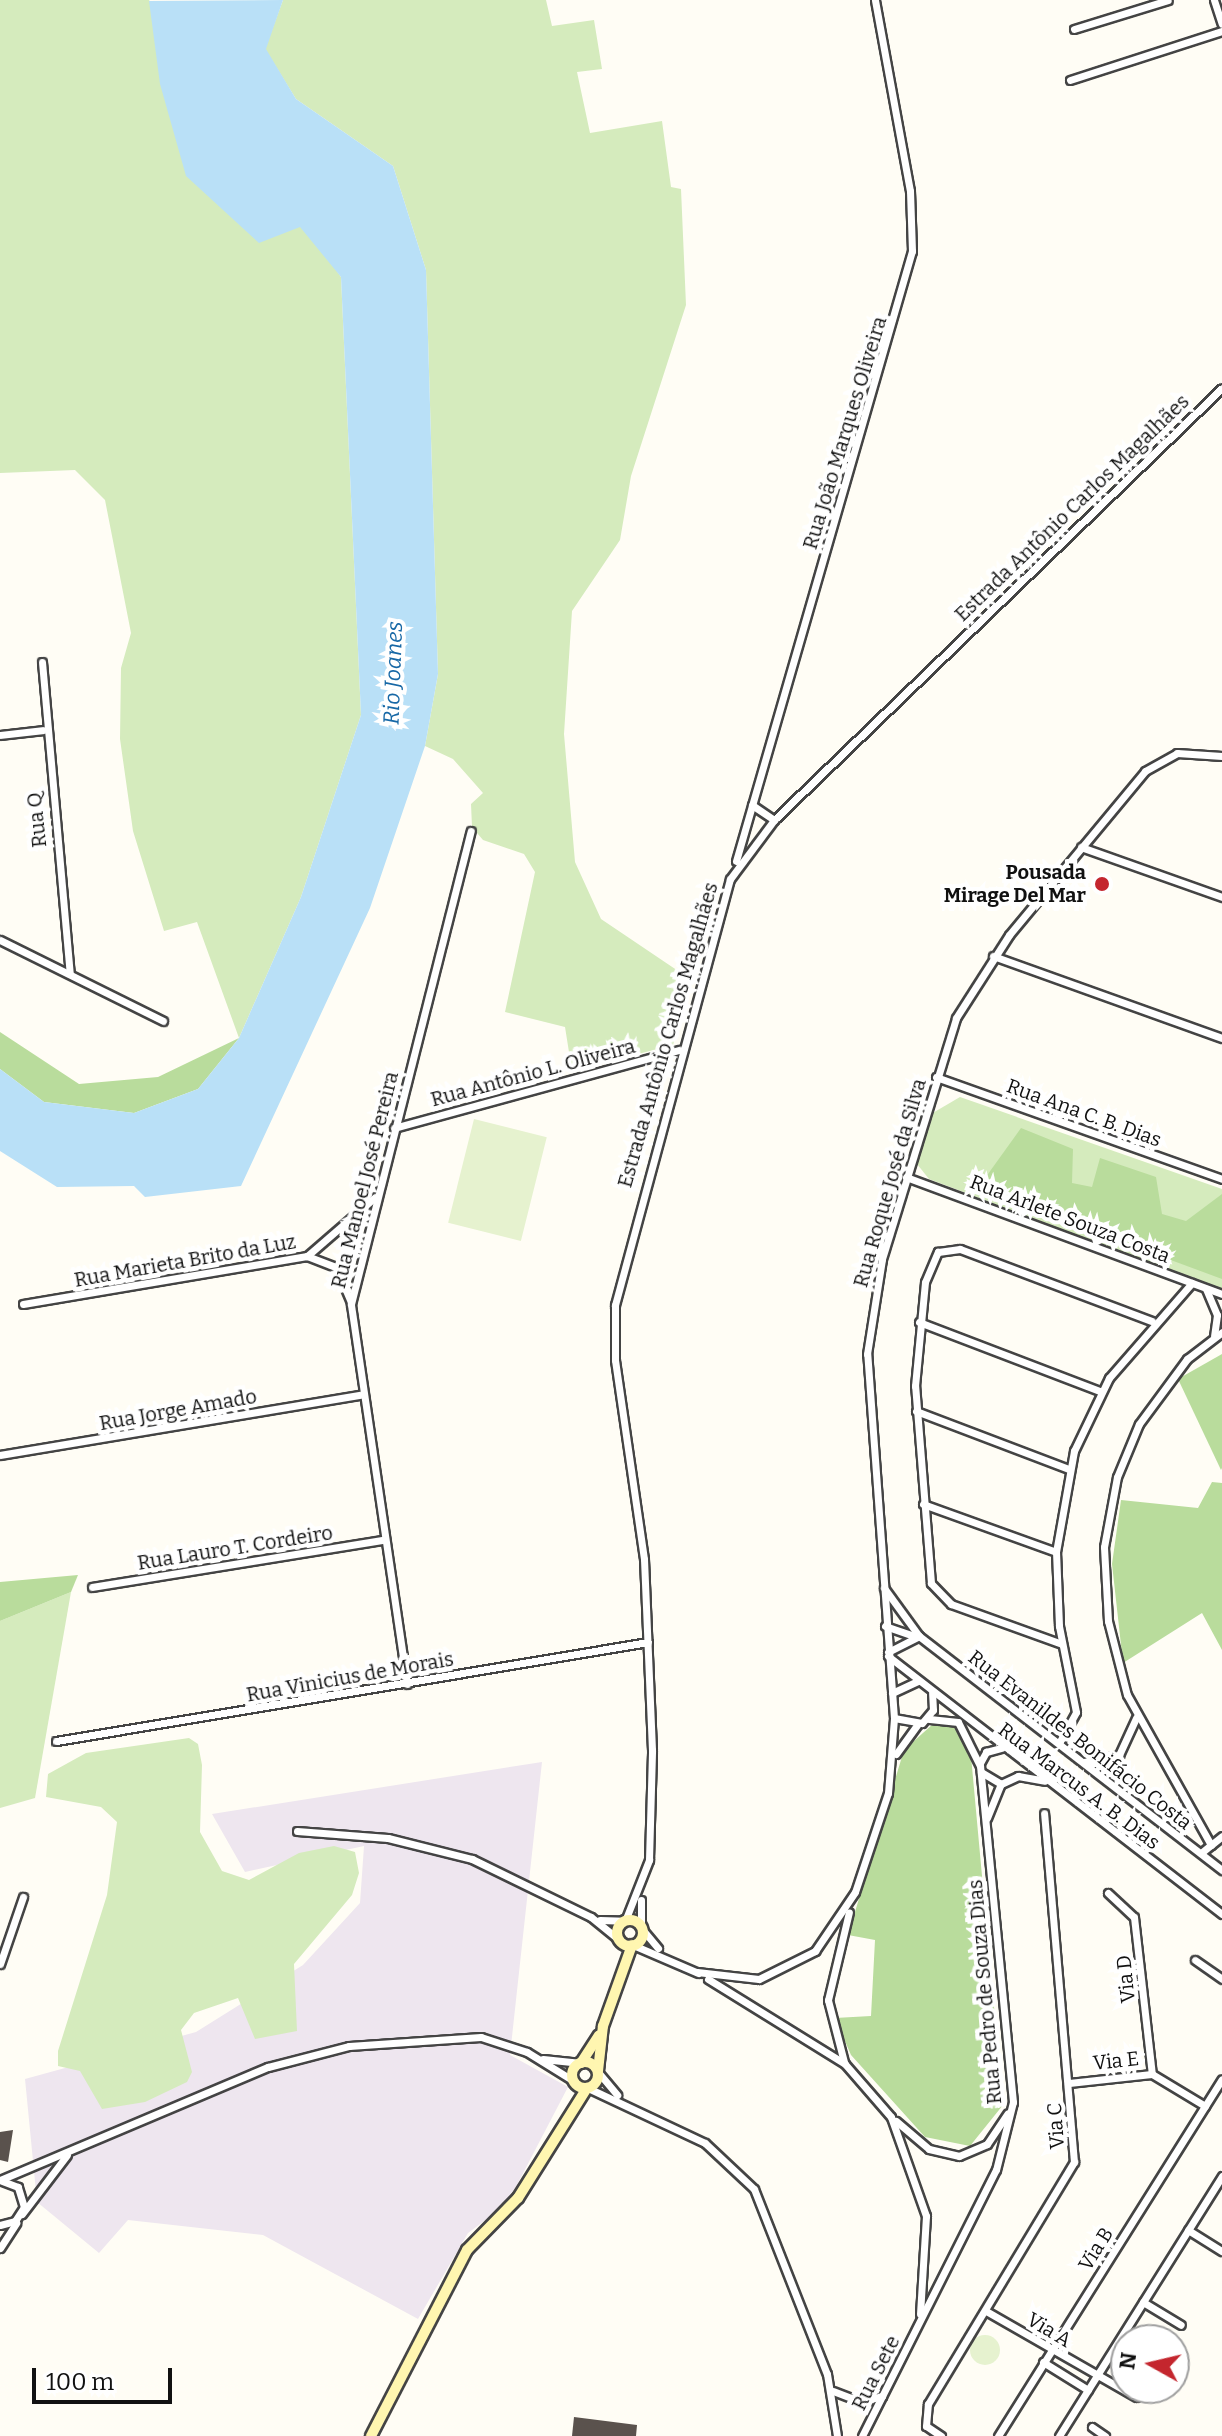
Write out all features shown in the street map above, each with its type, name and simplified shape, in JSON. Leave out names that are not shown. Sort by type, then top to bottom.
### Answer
[{"type":"street","name":"Rua João Marques Oliveira","points":[[735,868],[912,251],[910,191],[875,0]]},
{"type":"street","points":[[1074,29],[1168,0]]},
{"type":"street","points":[[1214,0],[1222,24]]},
{"type":"street","points":[[1070,80],[1222,31]]},
{"type":"street","name":"Estrada Antônio Carlos Magalhães","points":[[641,1928],[642,1890],[653,1817],[648,1642],[614,1324],[681,1046],[735,868],[774,820],[1222,388]]},
{"type":"street","name":"Rua Q","points":[[42,662],[43,730],[70,974]]},
{"type":"street","points":[[0,735],[43,730]]},
{"type":"street","name":"Rua Roque José da Silva","points":[[845,2064],[828,2000],[855,1892],[895,1756],[867,1354],[875,1291],[906,1177],[956,1018],[993,956],[1152,765],[1191,751],[1222,756]]},
{"type":"street","points":[[752,805],[774,820]]},
{"type":"street","name":"Rua Manoel José Pereira","points":[[407,1684],[360,1395],[351,1304],[471,831]]},
{"type":"street","points":[[1081,847],[1222,897]]},
{"type":"street","points":[[0,940],[163,1021]]},
{"type":"street","points":[[993,956],[1222,1038]]},
{"type":"street","name":"Rua Antônio L. Oliveira","points":[[394,1128],[681,1046]]},
{"type":"street","name":"Rua Ana C. B. Dias","points":[[936,1077],[1222,1179]]},
{"type":"street","name":"Rua Arlete Souza Costa","points":[[906,1177],[1222,1294]]},
{"type":"street","name":"Rua Marieta Brito da Luz","points":[[23,1304],[307,1256],[377,1195]]},
{"type":"street","points":[[1062,1644],[935,1592],[923,1504],[916,1411],[919,1322],[932,1260],[953,1248],[1152,1321]]},
{"type":"street","points":[[307,1256],[336,1267],[351,1304]]},
{"type":"street","points":[[1059,1743],[1076,1712],[1062,1644],[1056,1552],[1069,1469],[1100,1391],[1152,1321],[1192,1283]]},
{"type":"street","points":[[1204,1287],[1217,1315],[1218,1334],[1146,1412],[1108,1511],[1104,1596],[1136,1718],[1211,1845]]},
{"type":"street","points":[[919,1322],[1100,1391]]},
{"type":"street","name":"Rua Jorge Amado","points":[[0,1455],[360,1395]]},
{"type":"street","points":[[916,1411],[1069,1469]]},
{"type":"street","points":[[923,1504],[1056,1552]]},
{"type":"street","name":"Rua Lauro T. Cordeiro","points":[[92,1587],[383,1540]]},
{"type":"street","points":[[881,1583],[915,1635]]},
{"type":"street","points":[[885,1621],[905,1622]]},
{"type":"street","points":[[885,1621],[915,1635]]},
{"type":"street","points":[[888,1654],[915,1635]]},
{"type":"street","name":"Rua Evanildes Bonifácio Costa","points":[[915,1635],[1222,1870]]},
{"type":"street","name":"Rua Vinicius de Morais","points":[[56,1741],[648,1642]]},
{"type":"street","name":"Rua Marcus A. B. Dias","points":[[888,1654],[1001,1748],[1222,1914]]},
{"type":"street","points":[[892,1693],[918,1681]]},
{"type":"street","points":[[895,1756],[917,1725],[927,1719],[932,1693]]},
{"type":"street","points":[[894,1718],[917,1725]]},
{"type":"street","points":[[1083,1763],[1119,1755],[1136,1718]]},
{"type":"street","name":"Rua Pedro de Souza Dias","points":[[918,2324],[996,2170],[1013,2102],[980,1768],[958,1722],[927,1719]]},
{"type":"street","points":[[1001,1748],[986,1752],[980,1768],[1001,1784]]},
{"type":"street","points":[[1012,1778],[1015,1757]]},
{"type":"street","points":[[985,1827],[1001,1784],[1012,1778],[1047,1781]]},
{"type":"street","name":"Via C","points":[[941,2436],[926,2426],[924,2412],[1070,2173],[1069,2083],[1044,1813]]},
{"type":"street","points":[[297,1831],[442,1850],[591,1917],[620,1941],[666,1955],[845,2064],[891,2117],[929,2149],[959,2156],[987,2144],[1013,2102]]},
{"type":"street","points":[[1201,1853],[1222,1836]]},
{"type":"street","name":"Estrada Antônio Carlos Magalhães","points":[[624,1921],[642,1890]]},
{"type":"street","name":"Rua Roque José da Silva","points":[[697,1972],[743,1980],[789,1969],[828,1938],[855,1892]]},
{"type":"street","name":"Via D","points":[[1108,1893],[1134,1917],[1152,2074]]},
{"type":"street","points":[[0,1964],[23,1897]]},
{"type":"street","points":[[591,1917],[624,1921],[641,1928],[666,1955]]},
{"type":"street","points":[[617,1979],[624,1921]]},
{"type":"street","points":[[371,2436],[467,2250],[518,2198],[562,2120],[598,2071],[603,2026],[617,1979],[641,1928]]},
{"type":"street","points":[[1195,1960],[1222,1979]]},
{"type":"street","points":[[562,2120],[581,2063],[603,2026]]},
{"type":"street","points":[[0,2181],[68,2155],[296,2056],[418,2037],[481,2037],[538,2058],[574,2081],[622,2100],[718,2152],[754,2189],[833,2391],[837,2436]]},
{"type":"street","points":[[538,2058],[581,2063],[598,2071],[622,2100]]},
{"type":"street","name":"Via E","points":[[1069,2083],[1152,2074],[1205,2106]]},
{"type":"street","name":"Via B","points":[[998,2436],[1222,2079]]},
{"type":"street","points":[[891,2117],[926,2216],[918,2324]]},
{"type":"street","points":[[0,2248],[21,2215],[68,2155]]},
{"type":"street","points":[[1059,2436],[1222,2176]]},
{"type":"street","points":[[0,2181],[22,2193],[21,2215]]},
{"type":"street","points":[[0,2225],[21,2215]]},
{"type":"street","points":[[1188,2230],[1222,2251]]},
{"type":"street","points":[[1143,2302],[1179,2324]]},
{"type":"street","name":"Via A","points":[[986,2311],[1110,2384]]},
{"type":"street","name":"Rua Sete","points":[[862,2436],[918,2324]]},
{"type":"street","points":[[1043,2362],[1088,2390]]},
{"type":"street","points":[[833,2391],[861,2402],[882,2396]]},
{"type":"street","points":[[1092,2427],[1105,2436]]},
{"type":"shaded area","points":[[542,1762],[510,2055],[568,2087],[507,2204],[468,2233],[418,2319],[263,2235],[128,2220],[99,2253],[37,2202],[25,2079],[196,2032],[303,1965],[360,1903],[364,1846],[245,1872],[212,1814]]},
{"type":"green space","points":[[0,0],[149,0],[341,277],[361,715],[301,897],[239,1038],[197,922],[164,931],[133,831],[120,739],[121,668],[131,633],[105,500],[75,470],[0,473]]},
{"type":"green space","points":[[283,0],[546,0],[552,26],[594,20],[602,69],[577,72],[590,133],[662,121],[671,187],[681,189],[686,305],[631,476],[620,540],[572,611],[564,734],[575,862],[601,919],[690,979],[673,1045],[572,1071],[565,1027],[505,1012],[535,872],[524,854],[483,840],[472,827],[471,804],[483,793],[453,759],[425,746],[438,674],[426,270],[393,166],[296,99],[265,49]]},
{"type":"green space","points":[[0,1032],[79,1084],[158,1077],[239,1038],[198,1089],[134,1113],[44,1102],[0,1069]]},
{"type":"green space","points":[[960,1097],[1222,1189],[1222,1290],[929,1179],[917,1164],[931,1114]]},
{"type":"green space","points":[[474,1119],[547,1137],[521,1241],[448,1223]]},
{"type":"green space","points":[[1021,1128],[1073,1149],[1072,1183],[1092,1187],[1100,1158],[1156,1177],[1162,1214],[1186,1221],[1222,1194],[1222,1279],[963,1183],[988,1174]]},
{"type":"green space","points":[[1222,1354],[1222,1468],[1221,1470],[1178,1379]]},
{"type":"green space","points":[[1212,1482],[1222,1483],[1222,1650],[1202,1613],[1123,1663],[1112,1564],[1121,1500],[1198,1508]]},
{"type":"green space","points":[[78,1575],[71,1592],[0,1621],[0,1582]]},
{"type":"green space","points":[[71,1592],[35,1798],[0,1808],[0,1621]]},
{"type":"green space","points":[[933,1724],[957,1727],[970,1745],[1003,2105],[970,2146],[925,2137],[851,2055],[835,2018],[871,2016],[875,1940],[848,1935],[904,1750]]},
{"type":"green space","points":[[189,1738],[198,1744],[202,1765],[200,1832],[222,1871],[249,1880],[299,1853],[334,1846],[355,1852],[359,1873],[352,1895],[294,1964],[297,2031],[255,2039],[238,1998],[194,2013],[181,2030],[192,2072],[187,2082],[145,2102],[102,2109],[80,2071],[58,2066],[58,2051],[107,1895],[117,1822],[101,1807],[46,1797],[48,1774],[86,1753]]},
{"type":"green space","points":[[985,2335],[996,2339],[1000,2350],[996,2361],[985,2365],[974,2361],[970,2350],[974,2339]]},
{"type":"water","name":"Rio Joanes","points":[[283,0],[266,49],[296,99],[393,166],[426,270],[438,674],[425,746],[370,908],[241,1186],[145,1197],[134,1186],[57,1187],[0,1151],[0,1069],[44,1102],[134,1113],[198,1089],[239,1038],[301,897],[361,715],[341,277],[300,227],[259,243],[186,176],[160,84],[149,1]]},
{"type":"building","points":[[13,2130],[8,2162],[0,2160],[0,2132]]},
{"type":"building","points":[[574,2417],[637,2425],[636,2436],[572,2436]]},
{"type":"place","name":"Pousada Mirage Del Mar","points":[[1102,884]]}]
